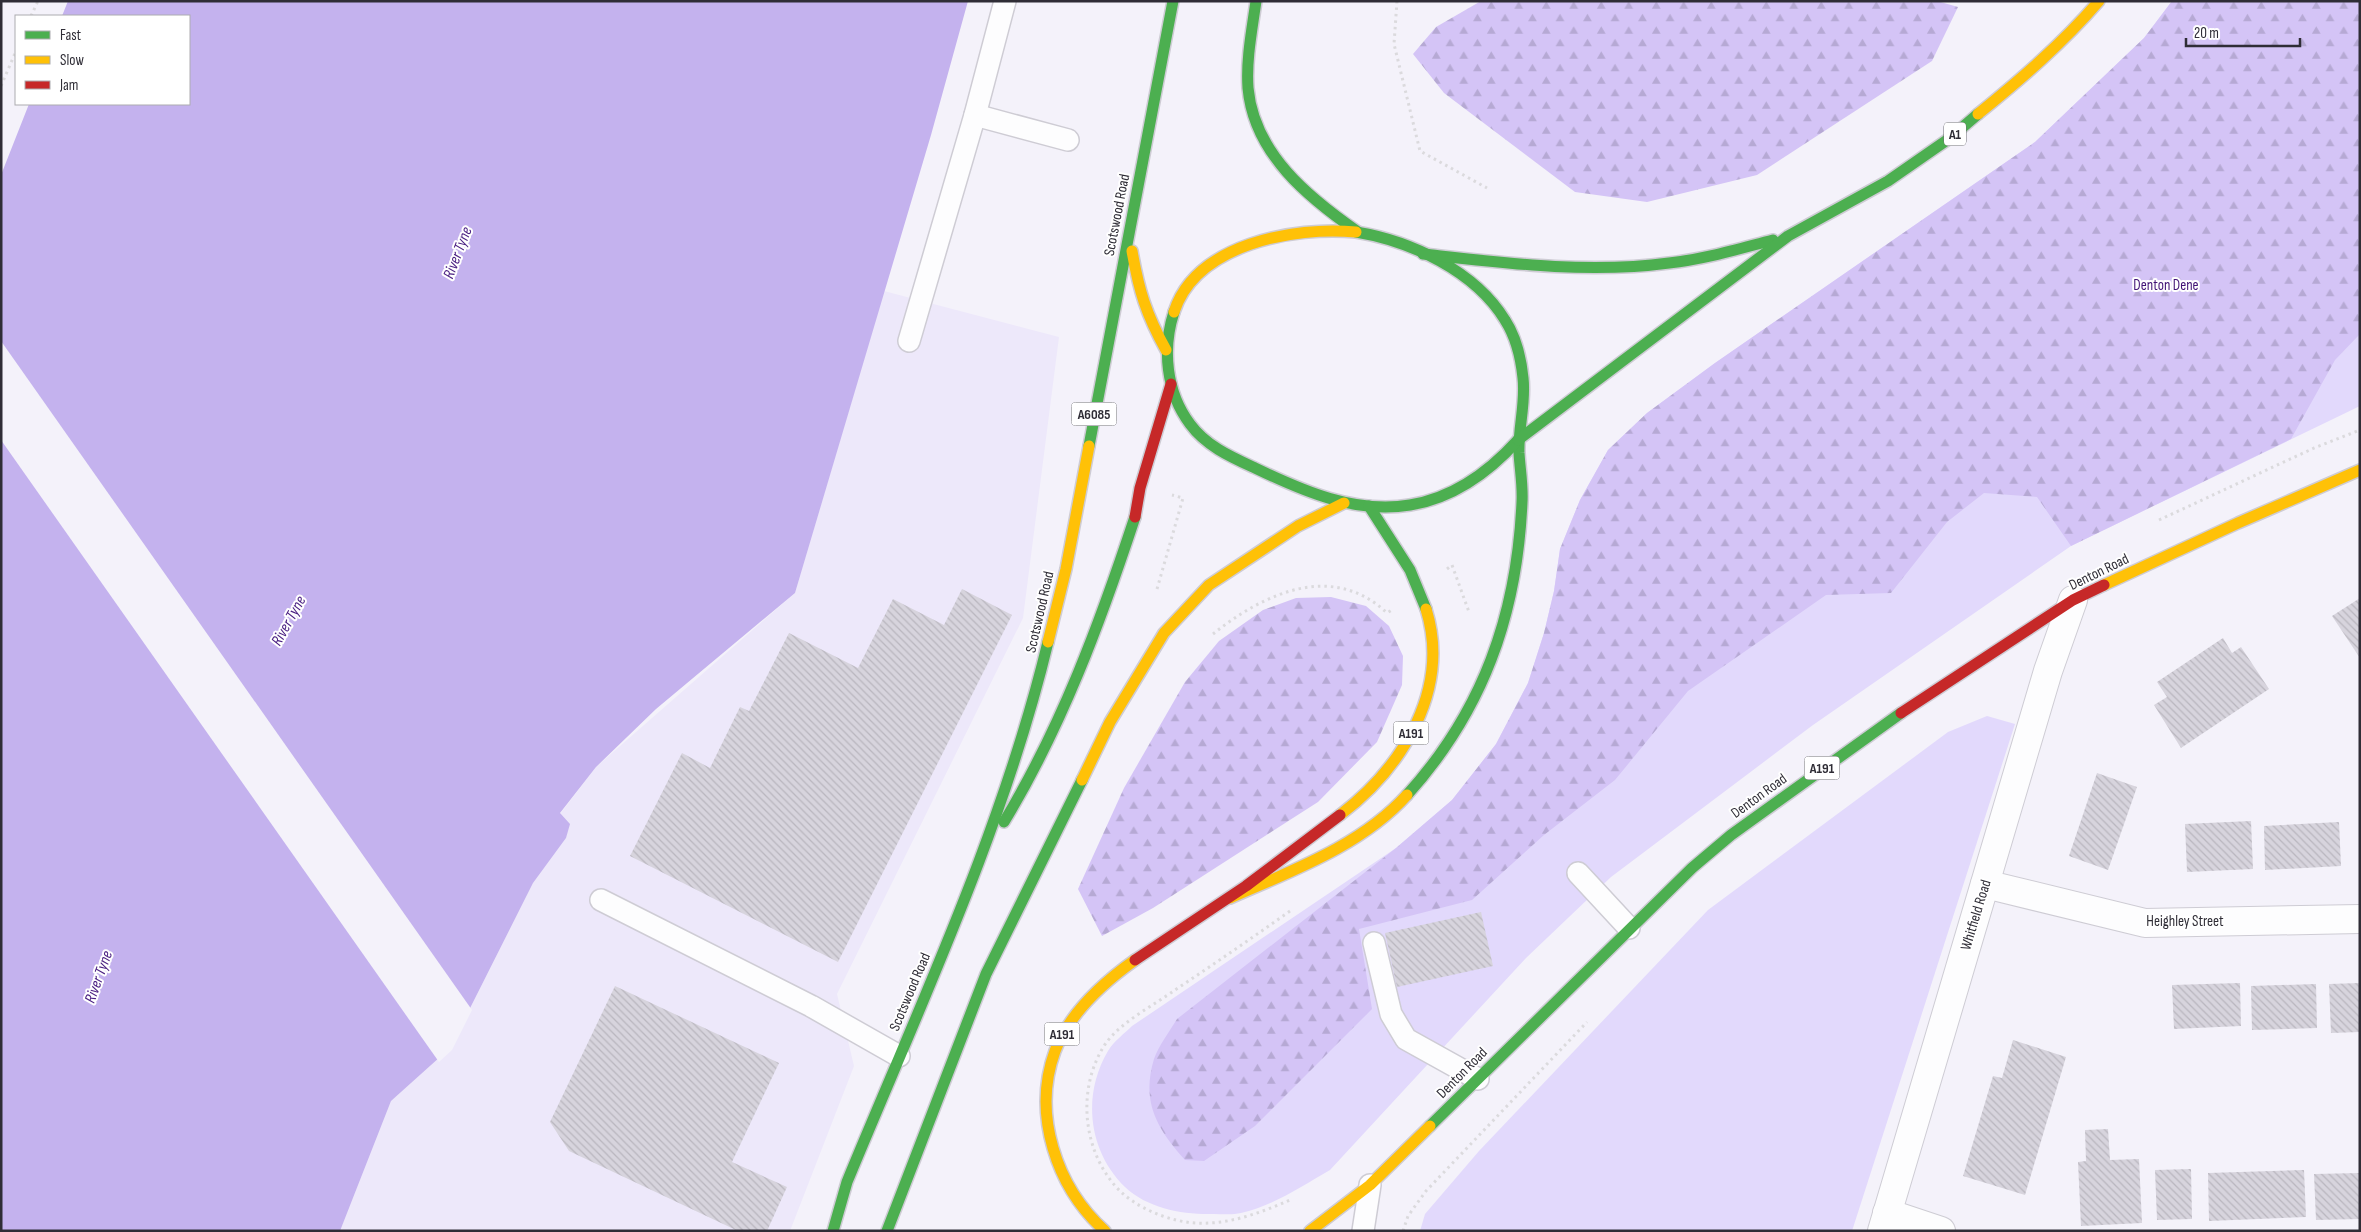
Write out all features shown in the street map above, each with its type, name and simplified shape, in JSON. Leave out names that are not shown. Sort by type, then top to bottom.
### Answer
[{"type":"main road","name":"Scotswood Road","points":[[833,1231],[847,1182],[983,854],[1037,689],[1060,596],[1173,1]]},
{"type":"main road","points":[[1256,1],[1250,52],[1250,99],[1263,136],[1282,169],[1300,188],[1325,210],[1358,232]]},
{"type":"main road","name":"A1","points":[[1518,440],[1788,236],[1888,181],[1950,138],[2024,75],[2079,24],[2099,1]]},
{"type":"main road","points":[[1319,232],[1358,232],[1398,243],[1423,254],[1461,274],[1482,291],[1499,310],[1515,341],[1524,382],[1523,421],[1518,440],[1492,469],[1475,480],[1432,500],[1408,506],[1369,506],[1344,503],[1310,492],[1220,451],[1194,430],[1182,410],[1171,384],[1166,350],[1170,322],[1176,303],[1200,272],[1216,259],[1252,242],[1319,232]]},
{"type":"main road","points":[[1128,234],[1141,298],[1148,317],[1166,350]]},
{"type":"main road","name":"A1","points":[[1423,254],[1527,265],[1582,268],[1624,267],[1703,258],[1788,236]]},
{"type":"main road","points":[[983,854],[1028,785],[1059,721],[1086,657],[1136,513],[1140,488],[1171,384]]},
{"type":"main road","name":"A191","points":[[1230,898],[1324,856],[1364,832],[1399,805],[1430,770],[1458,732],[1493,656],[1514,572],[1522,498],[1518,440]]},
{"type":"main road","name":"Denton Road","points":[[1310,1231],[1370,1185],[1692,868],[1731,835],[1864,738],[2073,600],[2238,523],[2360,470]]},
{"type":"main road","points":[[887,1231],[986,974],[1110,722],[1164,633],[1209,585],[1298,526],[1344,503]]},
{"type":"main road","name":"A191","points":[[1105,1231],[1093,1222],[1068,1189],[1052,1151],[1044,1108],[1049,1061],[1064,1029],[1088,998],[1145,952],[1230,898],[1353,804],[1384,772],[1411,734],[1428,697],[1433,666],[1432,646],[1426,611],[1403,562],[1369,506]]},
{"type":"street","name":"Whitfield Road","points":[[1884,1222],[2048,671],[2073,600]]},
{"type":"street","name":"Heighley Street","points":[[1985,884],[2145,923],[2360,919]]},
{"type":"street","points":[[1884,1222],[1941,1231]]},
{"type":"lane","points":[[909,341],[975,115],[1005,1]]},
{"type":"lane","points":[[975,115],[1068,140]]},
{"type":"lane","points":[[1578,874],[1630,928]]},
{"type":"lane","points":[[602,900],[811,1006],[899,1056]]},
{"type":"lane","points":[[1374,944],[1391,1014],[1406,1039],[1478,1079]]},
{"type":"lane","points":[[1363,1231],[1370,1185]]},
{"type":"path","points":[[31,15],[38,1]]},
{"type":"path","points":[[1397,1],[1394,44],[1420,151],[1487,188]]},
{"type":"path","points":[[1,86],[15,53]]},
{"type":"path","points":[[1205,640],[1249,607],[1266,598],[1302,588],[1329,587],[1348,591],[1372,600],[1387,613]]},
{"type":"path","points":[[1403,1231],[1408,1216],[1426,1191],[1591,1018]]},
{"type":"shaded area","points":[[884,291],[1059,337],[1023,618],[837,994],[854,1066],[790,1231],[340,1231],[391,1101],[450,1048],[533,883],[566,838],[560,814],[596,767],[795,593]]},
{"type":"green space","points":[[1481,1],[1937,1],[1958,7],[1932,61],[1757,175],[1647,202],[1575,192],[1444,93],[1413,54],[1436,27]]},
{"type":"green space","name":"Denton Dene","points":[[2172,1],[2360,1],[2360,406],[2071,546],[1813,725],[1611,877],[1526,958],[1330,1170],[1276,1201],[1253,1210],[1235,1214],[1179,1212],[1145,1201],[1134,1195],[1113,1173],[1103,1157],[1093,1122],[1094,1086],[1108,1051],[1132,1026],[1396,848],[1452,800],[1496,744],[1528,683],[1544,633],[1554,591],[1560,549],[1580,500],[1608,450],[1647,413],[1715,363],[2035,142],[2144,38]]},
{"type":"green space","name":"Denton Dene","points":[[2172,1],[2360,1],[2360,334],[2335,360],[2291,439],[2071,546],[2037,497],[1984,493],[1947,522],[1891,593],[1826,595],[1688,691],[1615,780],[1544,835],[1472,900],[1359,929],[1372,1009],[1255,1126],[1204,1161],[1185,1160],[1159,1126],[1151,1102],[1149,1089],[1150,1074],[1154,1059],[1162,1043],[1177,1019],[1396,848],[1452,800],[1496,744],[1528,683],[1544,633],[1554,591],[1560,549],[1580,500],[1608,450],[1647,413],[1715,363],[2035,142],[2144,38]]},
{"type":"green space","points":[[1331,597],[1366,606],[1389,626],[1403,656],[1402,685],[1377,742],[1318,802],[1153,908],[1102,936],[1078,889],[1124,788],[1185,682],[1219,641],[1263,610],[1296,598]]},
{"type":"green space","points":[[1987,716],[2015,724],[1852,1231],[1420,1231],[1425,1214],[1479,1151],[1708,910],[1948,732]]},
{"type":"water","name":"River Tyne","points":[[68,1],[968,1],[931,135],[795,593],[656,709],[596,767],[560,813],[570,824],[566,838],[533,883],[450,1048],[391,1101],[340,1231],[1,1231],[1,175],[29,105],[190,105],[190,15],[62,15]]},
{"type":"pier","points":[[1,341],[472,1010],[452,1050],[439,1062],[1,440]]},
{"type":"building","points":[[962,589],[1012,615],[838,962],[630,856],[682,753],[710,768],[740,707],[749,711],[789,633],[858,668],[893,599],[944,625]]},
{"type":"building","points":[[2360,598],[2360,658],[2332,616]]},
{"type":"building","points":[[2223,638],[2232,653],[2241,647],[2269,689],[2181,748],[2154,705],[2167,697],[2157,682]]},
{"type":"building","points":[[2097,773],[2137,787],[2108,870],[2069,856]]},
{"type":"building","points":[[2251,821],[2253,869],[2187,872],[2185,824]]},
{"type":"building","points":[[2339,822],[2341,866],[2265,870],[2264,826]]},
{"type":"building","points":[[1481,912],[1493,966],[1397,987],[1385,933]]},
{"type":"building","points":[[2240,983],[2241,1026],[2174,1029],[2172,985]]},
{"type":"building","points":[[2360,983],[2360,1032],[2331,1033],[2329,984]]},
{"type":"building","points":[[2316,984],[2317,1028],[2252,1030],[2251,986]]},
{"type":"building","points":[[615,986],[779,1063],[732,1162],[787,1187],[767,1231],[738,1231],[569,1151],[550,1122]]},
{"type":"building","points":[[2013,1040],[2066,1057],[2025,1195],[1963,1176],[1993,1076],[2002,1078]]},
{"type":"building","points":[[2108,1129],[2110,1160],[2139,1159],[2142,1223],[2081,1226],[2078,1162],[2086,1161],[2085,1130]]},
{"type":"building","points":[[2191,1169],[2192,1219],[2157,1220],[2155,1170]]},
{"type":"building","points":[[2304,1170],[2306,1217],[2209,1221],[2208,1173]]},
{"type":"building","points":[[2360,1173],[2360,1219],[2316,1220],[2314,1174]]},
{"type":"traffic: fast","points":[[1089,446],[1173,1]]},
{"type":"traffic: fast","points":[[1256,1],[1249,55],[1248,88],[1252,112],[1261,134],[1273,154],[1303,189],[1358,232]]},
{"type":"traffic: fast","points":[[1518,440],[1788,236],[1888,181],[1950,138],[1978,114]]},
{"type":"traffic: fast","points":[[1356,232],[1377,236],[1419,251],[1440,261],[1477,287],[1505,320],[1512,333],[1521,363],[1524,387],[1519,444],[1522,484],[1519,544],[1513,584],[1503,622],[1491,659],[1475,695],[1456,730],[1434,763],[1407,795]]},
{"type":"traffic: fast","points":[[1423,254],[1546,266],[1608,268],[1696,259],[1773,240]]},
{"type":"traffic: fast","points":[[1174,312],[1168,341],[1168,370],[1176,398],[1190,424],[1211,445],[1292,485],[1330,498],[1369,506],[1390,507],[1426,502],[1470,482],[1495,463],[1518,440]]},
{"type":"traffic: fast","points":[[1369,506],[1410,570],[1426,609]]},
{"type":"traffic: fast","points":[[1004,822],[1025,786],[1062,711],[1108,596],[1135,517]]},
{"type":"traffic: fast","points":[[833,1231],[847,1182],[931,983],[984,848],[1008,780],[1048,642]]},
{"type":"traffic: fast","points":[[1430,1126],[1692,868],[1731,835],[1901,713]]},
{"type":"traffic: fast","points":[[887,1231],[986,974],[1082,780]]},
{"type":"traffic: slow","points":[[1978,114],[2041,60],[2099,1]]},
{"type":"traffic: slow","points":[[1174,312],[1186,289],[1203,270],[1225,255],[1250,244],[1304,232],[1356,232]]},
{"type":"traffic: slow","points":[[1132,251],[1144,302],[1166,350]]},
{"type":"traffic: slow","points":[[1048,642],[1066,569],[1089,446]]},
{"type":"traffic: slow","points":[[2104,585],[2238,523],[2360,470]]},
{"type":"traffic: slow","points":[[1082,780],[1110,722],[1164,633],[1209,585],[1298,526],[1344,503]]},
{"type":"traffic: slow","points":[[1340,815],[1363,796],[1384,774],[1416,724],[1426,697],[1432,668],[1432,639],[1426,609]]},
{"type":"traffic: slow","points":[[1230,898],[1301,867],[1347,843],[1369,829],[1407,795]]},
{"type":"traffic: slow","points":[[1105,1231],[1073,1193],[1062,1171],[1053,1148],[1046,1100],[1049,1075],[1055,1051],[1069,1024],[1111,978],[1135,960]]},
{"type":"traffic: slow","points":[[1310,1231],[1370,1185],[1430,1126]]},
{"type":"traffic: jam","points":[[1135,517],[1140,488],[1171,384]]},
{"type":"traffic: jam","points":[[1901,713],[2073,600],[2104,585]]},
{"type":"traffic: jam","points":[[1135,960],[1246,886],[1340,815]]}]
